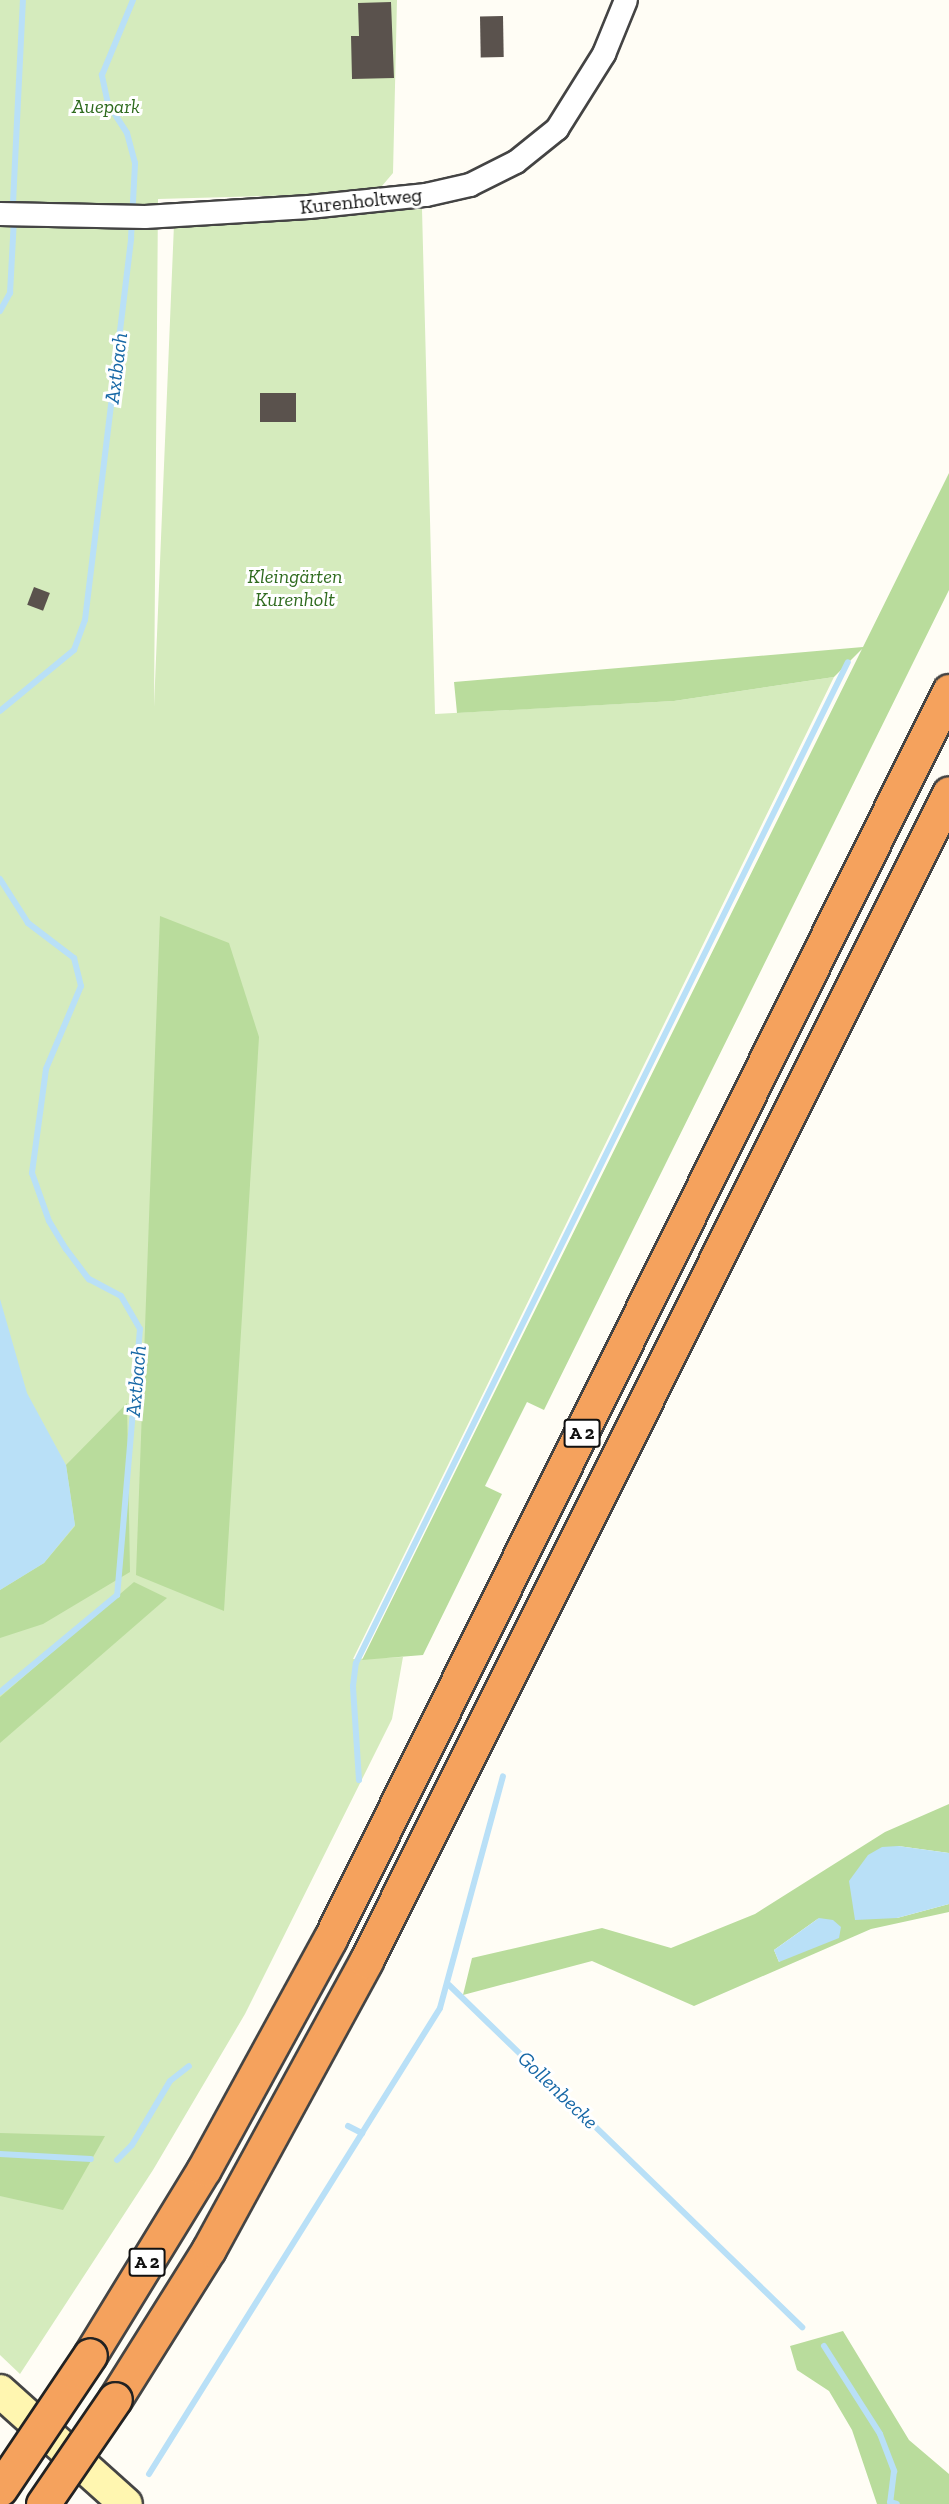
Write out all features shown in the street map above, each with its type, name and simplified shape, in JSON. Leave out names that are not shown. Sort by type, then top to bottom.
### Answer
[{"type":"highway","name":"A 2","points":[[0,2489],[90,2355],[204,2169],[330,1939],[949,692]]},
{"type":"highway","name":"A 2","points":[[43,2504],[115,2399],[210,2249],[366,1961],[949,793]]},
{"type":"main road","points":[[0,2391],[126,2504]]},
{"type":"street","name":"Kurenholtweg","points":[[0,214],[145,217],[309,207],[426,195],[470,186],[516,162],[557,129],[604,54],[626,0]]},
{"type":"green space","points":[[0,0],[397,0],[393,173],[376,193],[158,199],[154,707],[174,224],[422,209],[435,714],[674,701],[834,677],[353,1659],[403,1657],[392,1719],[245,2014],[153,2170],[20,2374],[0,2355]]},
{"type":"green space","points":[[949,473],[949,590],[544,1410],[527,1402],[485,1486],[502,1494],[423,1655],[362,1660],[862,649],[834,677],[674,701],[457,713],[454,682],[863,647]]},
{"type":"green space","points":[[160,916],[229,943],[259,1037],[224,1611],[136,1575]]},
{"type":"green space","points":[[127,1403],[130,1572],[43,1624],[0,1638],[0,1590],[44,1563],[75,1526],[66,1465]]},
{"type":"green space","points":[[134,1582],[167,1598],[0,1743],[0,1697]]},
{"type":"green space","points":[[949,1804],[949,1853],[898,1846],[897,1918],[949,1904],[949,1912],[871,1929],[694,2006],[592,1961],[463,1995],[472,1958],[602,1928],[671,1948],[755,1914],[885,1832]],"holes":[[[819,1918],[779,1962],[774,1950]]]},
{"type":"green space","points":[[0,2133],[105,2136],[63,2210],[0,2196]]},
{"type":"green space","points":[[843,2331],[909,2440],[949,2474],[949,2504],[877,2504],[852,2430],[829,2391],[797,2370],[790,2346]]},
{"type":"water","points":[[0,1299],[27,1393],[66,1465],[75,1525],[44,1563],[0,1590]]},
{"type":"water","points":[[898,1846],[949,1853],[949,1904],[897,1918],[855,1920],[849,1881],[868,1855],[882,1847]]},
{"type":"water","points":[[819,1918],[833,1920],[841,1927],[839,1938],[779,1962],[774,1950]]},
{"type":"building","points":[[391,2],[394,78],[352,79],[351,36],[359,36],[358,3]]},
{"type":"building","points":[[480,16],[503,16],[504,57],[481,57]]},
{"type":"building","points":[[260,393],[296,393],[296,422],[260,422]]},
{"type":"building","points":[[34,587],[50,593],[43,611],[27,605]]},
{"type":"waterway","points":[[13,203],[23,0]]},
{"type":"waterway","name":"Axtbach","points":[[0,711],[74,650],[85,620],[131,238],[135,163],[127,133],[108,104],[102,75],[133,0]]},
{"type":"waterway","points":[[0,311],[10,293],[14,219]]},
{"type":"waterway","points":[[359,1780],[353,1686],[356,1663],[848,662]]},
{"type":"waterway","name":"Axtbach","points":[[0,879],[28,923],[74,958],[81,986],[46,1069],[32,1173],[49,1221],[66,1249],[89,1279],[121,1296],[140,1329],[117,1595],[0,1692]]},
{"type":"waterway","points":[[348,2126],[362,2133],[440,2008],[503,1776]]},
{"type":"waterway","name":"Gollenbecke","points":[[449,1985],[802,2327]]},
{"type":"waterway","name":"Gollenbecke","points":[[117,2160],[132,2145],[170,2081],[189,2066]]},
{"type":"waterway","points":[[149,2474],[362,2133]]},
{"type":"waterway","name":"Gollenbecke","points":[[0,2154],[91,2159]]},
{"type":"waterway","name":"Gollenbecke","points":[[824,2346],[880,2434],[894,2471],[890,2502],[897,2504]]},
{"type":"park label","name":"Auepark","points":[[106,106]]},
{"type":"park label","name":"Kleingärten Kurenholt","points":[[295,588]]}]
